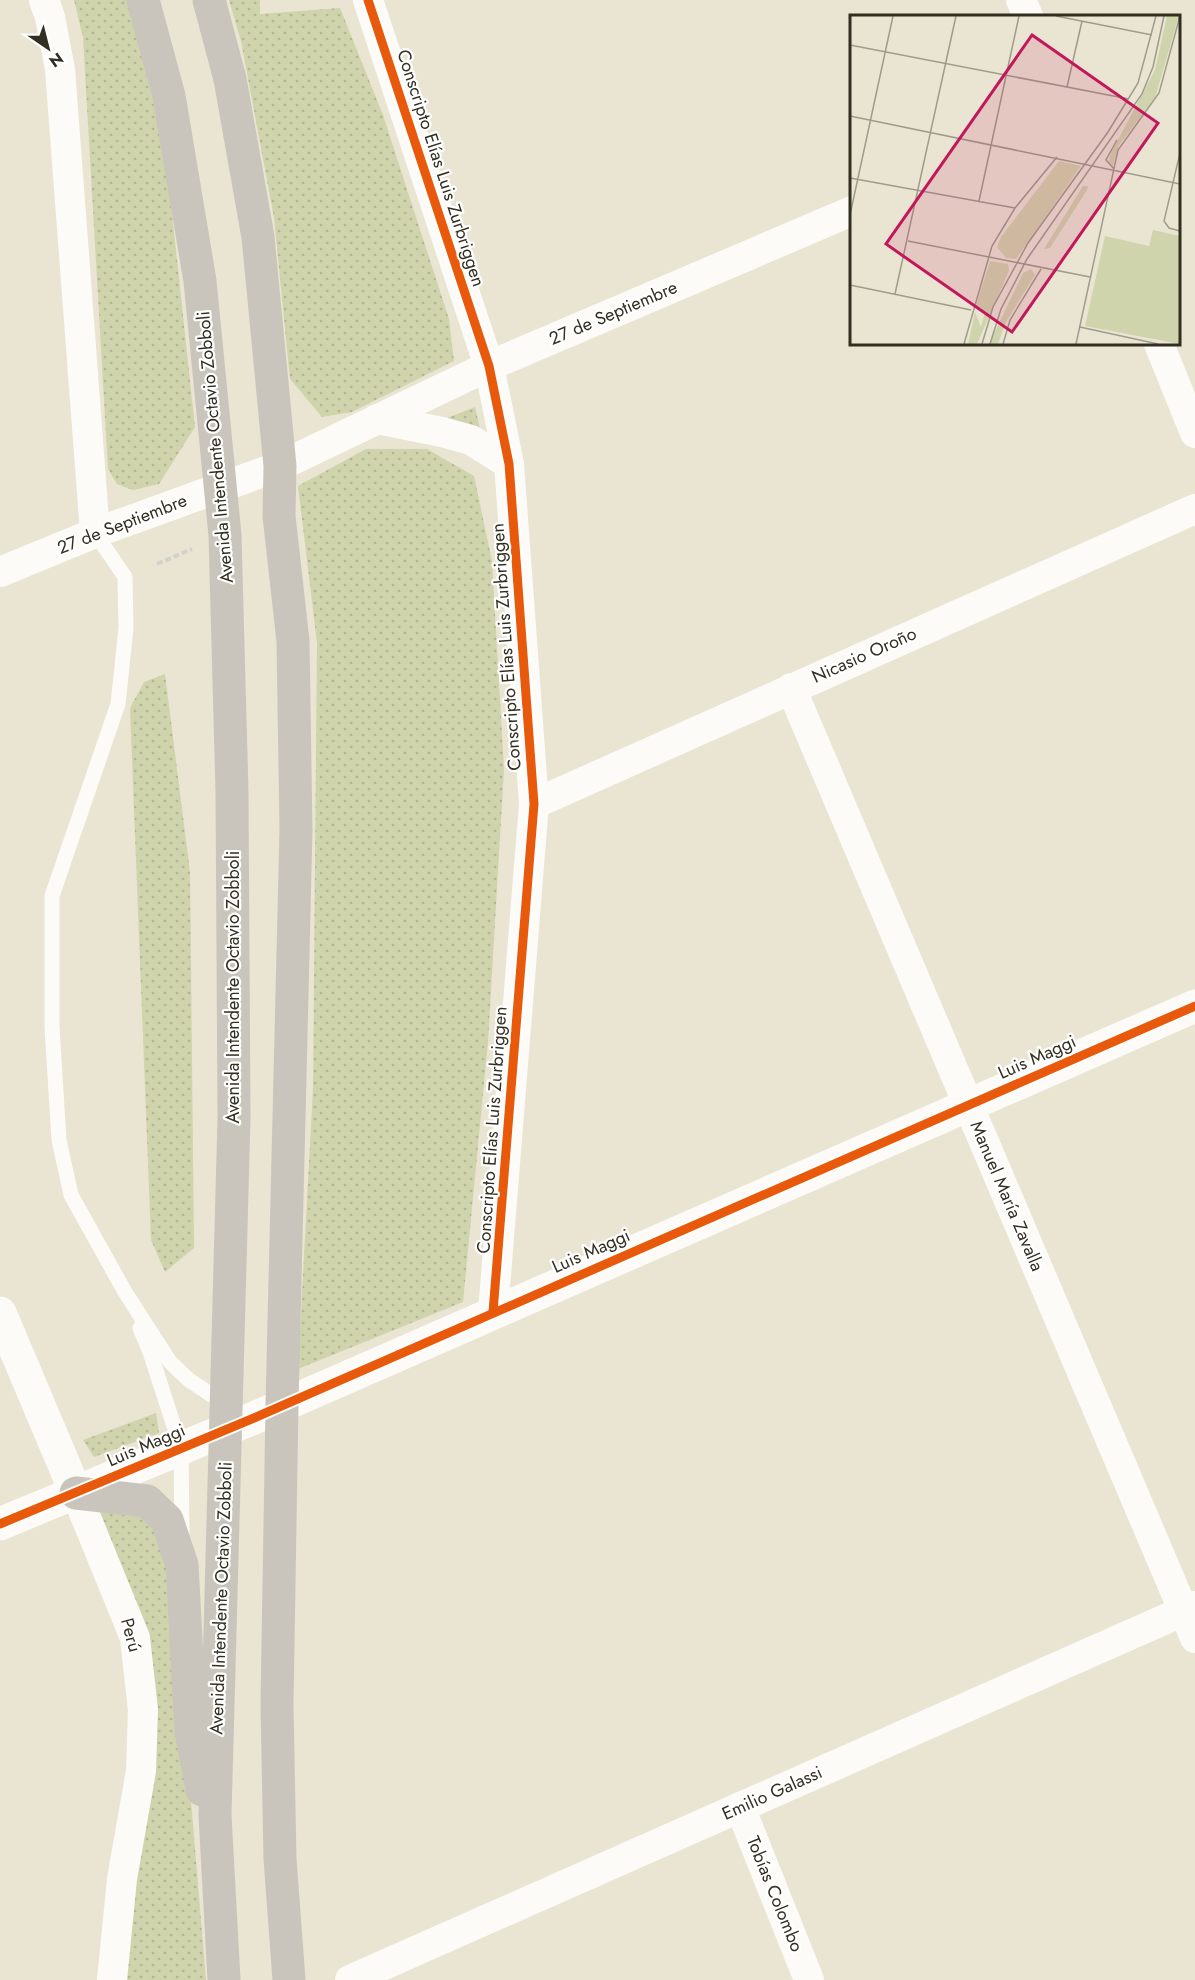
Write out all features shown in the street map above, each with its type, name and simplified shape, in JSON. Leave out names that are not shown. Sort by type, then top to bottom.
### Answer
[{"type":"main road","name":"Avenida Intendente Octavio Zobboli","points":[[143,0],[169,96],[200,281],[225,535],[232,792],[234,1118],[215,1815],[224,1980]]},
{"type":"main road","points":[[209,0],[230,79],[258,237],[280,466],[279,516],[293,640],[296,830],[277,1705],[280,1859],[289,1980]]},
{"type":"main road","points":[[76,1493],[147,1501],[167,1520],[182,1565],[191,1731],[219,1888]]},
{"type":"street","points":[[44,0],[50,17],[60,69],[95,533]]},
{"type":"street","name":"Conscripto Elías Luis Zurbriggen","points":[[368,0],[489,366],[509,464],[534,804],[493,1312]]},
{"type":"street","points":[[1021,0],[1028,15]]},
{"type":"street","name":"27 de Septiembre","points":[[0,572],[95,533],[280,466],[489,366],[850,212]]},
{"type":"street","points":[[1159,345],[1195,433]]},
{"type":"street","points":[[377,419],[471,440],[509,464]]},
{"type":"street","name":"Nicasio Oroño","points":[[534,804],[1195,509]]},
{"type":"street","name":"Manuel María Zavalla","points":[[791,688],[969,1105],[1189,1608],[1195,1638]]},
{"type":"street","name":"Luis Maggi","points":[[0,1524],[181,1448],[226,1417],[282,1404],[1195,1006]]},
{"type":"street","name":"Perú","points":[[0,1313],[135,1638],[143,1710],[141,1771],[122,1879],[112,1980]]},
{"type":"street","name":"Emilio Galassi","points":[[350,1980],[1189,1608]]},
{"type":"street","name":"Tobías Colombo","points":[[740,1808],[809,1980]]},
{"type":"lane","points":[[95,533],[125,577],[126,628],[118,704],[52,896],[52,1027],[59,1140],[71,1195],[125,1292],[170,1362],[226,1417]]},
{"type":"lane","points":[[125,1292],[150,1352],[181,1448],[182,1565]]},
{"type":"path","points":[[157,564],[198,546]]},
{"type":"green space","points":[[74,0],[143,0],[154,46],[195,427],[159,484],[133,490],[117,484],[108,469],[83,38]]},
{"type":"green space","points":[[229,0],[260,0],[260,14],[340,8],[383,115],[449,319],[454,361],[352,412],[322,417],[290,379],[274,218],[241,41]]},
{"type":"green space","points":[[475,407],[482,437],[434,423]]},
{"type":"green space","points":[[366,449],[427,449],[474,476],[492,561],[504,769],[488,1042],[463,1302],[298,1369],[313,1088],[317,643],[298,486]]},
{"type":"green space","points":[[165,674],[190,872],[194,1248],[165,1272],[151,1240],[130,708],[144,682]]},
{"type":"green space","points":[[156,1413],[159,1433],[94,1457],[83,1440]]},
{"type":"green space","points":[[96,1505],[153,1520],[165,1548],[188,1765],[206,1980],[123,1980],[152,1763]]},
{"type":"cycle path","points":[[368,0],[489,366],[509,464],[534,804],[493,1312]]},
{"type":"cycle path","points":[[0,1524],[254,1418],[1195,1006]]}]
